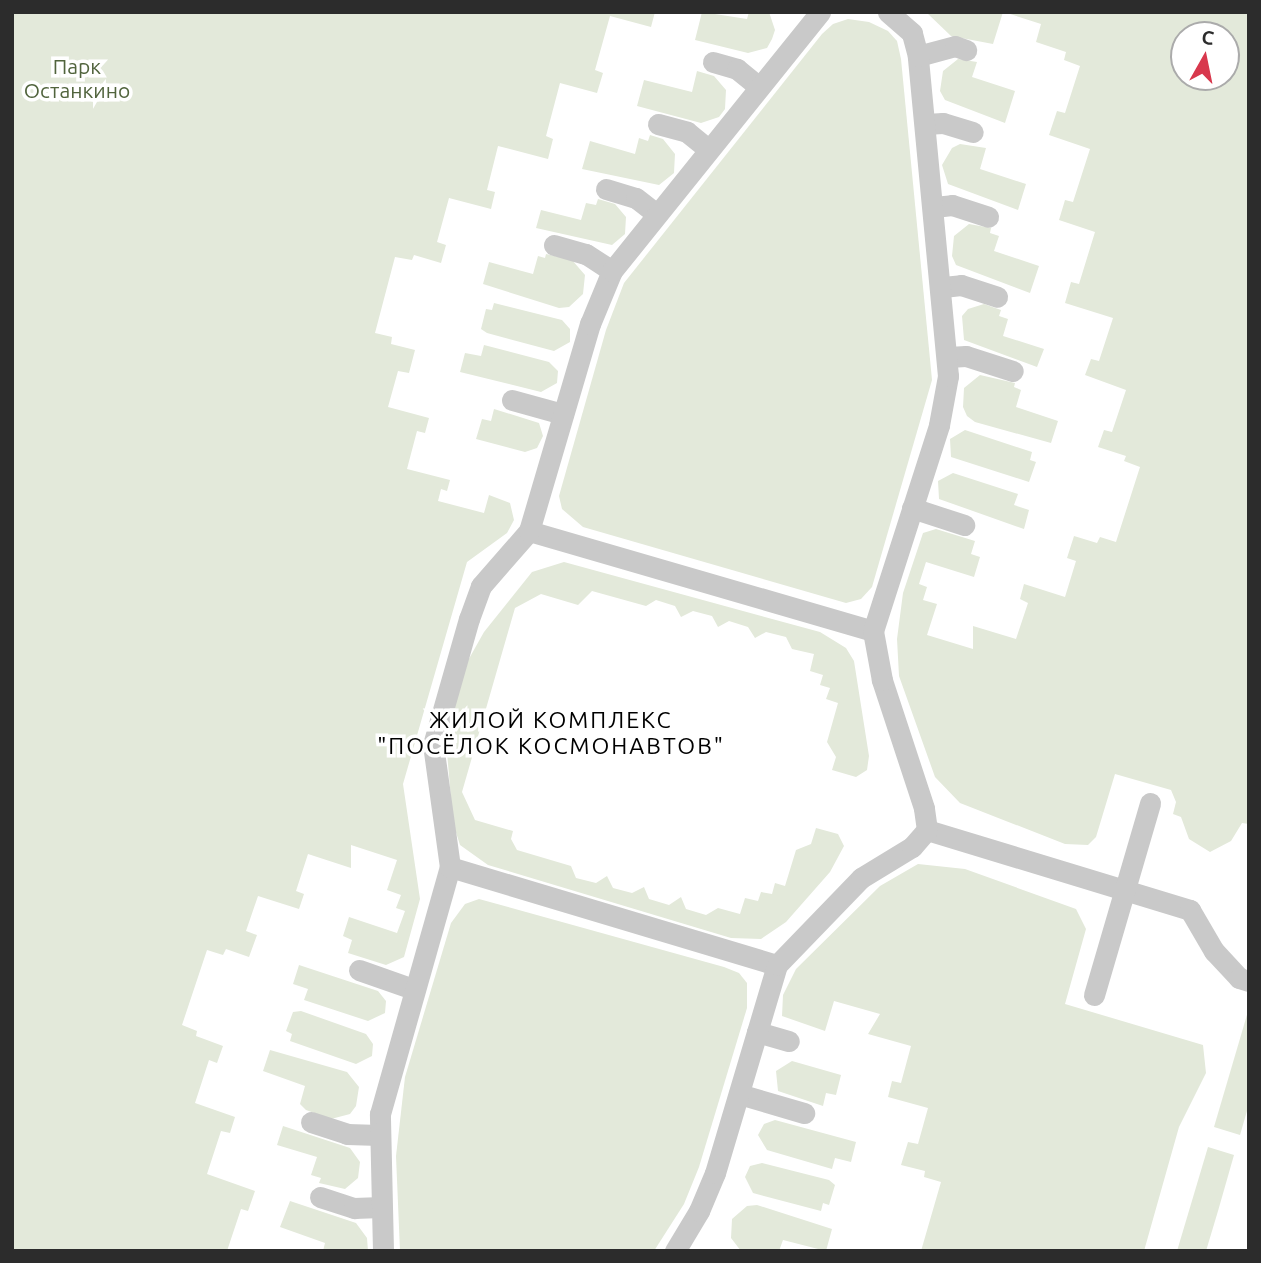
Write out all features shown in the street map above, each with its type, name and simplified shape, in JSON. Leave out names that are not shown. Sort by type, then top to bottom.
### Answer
[{"type":"lane","points":[[685,1247],[715,1173],[777,965],[861,878],[912,847],[927,830],[924,808],[882,680],[873,631],[945,404],[948,357],[918,56],[912,33],[888,12]]},
{"type":"lane","points":[[383,1251],[379,1135],[388,1073],[450,867],[433,745],[439,714],[481,586],[529,531],[536,469],[564,414],[590,324],[612,271],[811,15]]},
{"type":"lane","points":[[918,56],[955,46],[965,50]]},
{"type":"lane","points":[[713,62],[737,69],[758,86]]},
{"type":"lane","points":[[925,124],[943,123],[973,132]]},
{"type":"lane","points":[[658,124],[687,132],[707,148]]},
{"type":"lane","points":[[606,189],[636,198],[655,213]]},
{"type":"lane","points":[[934,207],[952,205],[988,217]]},
{"type":"lane","points":[[554,246],[586,254],[612,271]]},
{"type":"lane","points":[[943,287],[961,285],[997,297]]},
{"type":"lane","points":[[948,357],[966,356],[1013,371]]},
{"type":"lane","points":[[512,400],[564,414]]},
{"type":"lane","points":[[912,508],[964,525]]},
{"type":"lane","points":[[529,531],[873,631]]},
{"type":"lane","points":[[1094,995],[1150,803]]},
{"type":"lane","points":[[927,830],[1125,888],[1190,910],[1214,951],[1239,978],[1249,981]]},
{"type":"lane","points":[[450,867],[777,965]]},
{"type":"lane","points":[[359,970],[413,989]]},
{"type":"lane","points":[[758,1032],[789,1041]]},
{"type":"lane","points":[[739,1094],[804,1113]]},
{"type":"lane","points":[[310,1122],[346,1134],[379,1135]]},
{"type":"lane","points":[[320,1197],[354,1208],[381,1207]]},
{"type":"green space","name":"Парк Останкино","points":[[12,12],[655,12],[651,27],[610,16],[595,70],[603,73],[597,93],[560,83],[546,136],[553,139],[548,159],[498,146],[487,190],[495,192],[491,209],[449,198],[437,242],[446,245],[441,263],[414,255],[412,260],[395,257],[375,333],[392,337],[391,344],[415,350],[409,373],[398,371],[388,407],[429,418],[425,433],[417,431],[407,469],[450,480],[447,491],[441,489],[438,501],[484,513],[489,495],[510,503],[514,520],[507,533],[467,562],[403,784],[420,899],[404,957],[386,965],[348,953],[352,940],[343,936],[349,917],[397,933],[405,911],[396,908],[401,895],[387,890],[397,860],[351,845],[351,868],[308,854],[296,891],[304,894],[299,909],[258,896],[246,931],[257,935],[249,957],[226,949],[223,955],[207,950],[182,1025],[197,1031],[196,1036],[223,1046],[217,1063],[209,1060],[195,1103],[235,1117],[230,1133],[221,1131],[207,1174],[255,1191],[248,1211],[241,1209],[227,1251],[12,1251]]},
{"type":"green space","points":[[702,12],[747,19],[749,12],[769,12],[775,30],[767,48],[748,53],[695,40]]},
{"type":"green space","points":[[926,12],[1003,12],[993,44],[951,36]]},
{"type":"green space","points":[[1004,12],[1249,12],[1249,824],[1242,823],[1231,841],[1210,852],[1189,839],[1181,817],[1173,814],[1176,802],[1171,790],[1115,774],[1096,837],[1088,845],[1065,844],[960,803],[935,777],[899,676],[897,639],[903,593],[923,533],[936,529],[975,541],[971,554],[980,557],[974,577],[926,562],[919,584],[927,587],[923,600],[937,604],[927,635],[973,649],[973,626],[1016,639],[1028,603],[1020,599],[1024,584],[1065,597],[1076,561],[1067,558],[1074,536],[1097,543],[1100,537],[1116,542],[1140,467],[1124,461],[1126,456],[1098,447],[1104,430],[1112,432],[1126,390],[1085,375],[1091,359],[1099,361],[1113,318],[1065,303],[1071,282],[1079,284],[1095,232],[1059,220],[1065,200],[1073,202],[1090,149],[1049,135],[1057,111],[1065,113],[1080,66],[1064,60],[1066,52],[1036,42],[1041,24]]},
{"type":"green space","points":[[848,19],[869,22],[888,31],[897,41],[901,59],[932,380],[872,587],[861,599],[846,603],[583,527],[562,509],[559,496],[606,330],[624,283],[822,34],[833,24]]},
{"type":"green space","points":[[958,59],[977,62],[972,77],[1015,91],[1005,123],[945,100],[940,91],[943,71]]},
{"type":"green space","points":[[697,71],[714,76],[726,90],[725,109],[719,117],[701,123],[637,106],[644,80],[692,92]]},
{"type":"green space","points":[[650,135],[663,139],[675,154],[674,173],[659,185],[582,169],[590,141],[635,154],[639,138],[648,141]]},
{"type":"green space","points":[[960,144],[986,148],[980,169],[1026,184],[1018,210],[948,184],[942,165],[952,148]]},
{"type":"green space","points":[[598,199],[615,204],[626,217],[625,234],[612,245],[536,228],[541,210],[581,220],[586,203],[596,205]]},
{"type":"green space","points":[[969,224],[991,228],[990,233],[999,236],[994,251],[1039,266],[1030,293],[956,265],[952,256],[954,236]]},
{"type":"green space","points":[[546,254],[572,260],[585,275],[583,294],[569,307],[559,308],[483,284],[489,262],[533,274],[538,256],[545,258]]},
{"type":"green space","points":[[494,303],[562,320],[570,329],[570,342],[554,351],[487,333],[481,329],[486,309],[492,310]]},
{"type":"green space","points":[[984,304],[1001,310],[999,316],[1008,319],[1003,336],[1044,349],[1037,367],[964,340],[962,316],[968,309]]},
{"type":"green space","points":[[484,345],[549,362],[558,371],[557,383],[541,392],[460,372],[465,353],[481,356]]},
{"type":"green space","points":[[980,375],[1015,383],[1014,387],[1021,390],[1016,407],[1058,421],[1051,443],[975,422],[967,416],[963,407],[964,388]]},
{"type":"green space","points":[[494,409],[539,423],[543,436],[537,448],[525,452],[476,439],[482,419],[491,421]]},
{"type":"green space","points":[[965,430],[1032,452],[1030,460],[1036,462],[1029,482],[951,457],[950,439]]},
{"type":"green space","points":[[953,473],[1018,494],[1014,505],[1029,510],[1024,529],[939,499],[938,481]]},
{"type":"green space","points":[[564,562],[820,632],[846,648],[854,661],[869,756],[867,770],[856,777],[832,770],[836,757],[827,742],[838,703],[826,699],[830,688],[820,685],[823,675],[810,671],[814,654],[792,649],[786,637],[766,632],[755,638],[748,627],[729,621],[718,627],[712,616],[693,611],[681,617],[675,606],[656,600],[646,606],[592,591],[578,605],[541,594],[515,608],[462,792],[475,820],[513,831],[511,839],[517,850],[571,866],[576,878],[596,883],[607,876],[613,888],[632,893],[644,887],[649,899],[669,905],[681,897],[686,909],[706,915],[718,908],[740,914],[745,898],[758,901],[761,892],[772,894],[775,883],[785,886],[796,850],[811,844],[816,828],[838,834],[844,846],[830,872],[786,922],[761,939],[731,938],[488,865],[460,845],[453,823],[446,740],[466,664],[484,632],[532,572]]},
{"type":"green space","points":[[918,864],[965,869],[1076,909],[1086,929],[1065,1004],[1203,1045],[1206,1073],[1179,1127],[1144,1251],[921,1251],[941,1182],[924,1177],[925,1171],[901,1165],[908,1142],[918,1144],[928,1108],[888,1097],[892,1081],[901,1083],[911,1046],[868,1034],[880,1014],[834,1001],[825,1031],[782,1016],[783,995],[796,969],[880,886]]},
{"type":"green space","points":[[479,899],[724,967],[739,973],[747,983],[747,1008],[699,1167],[684,1204],[654,1251],[400,1251],[396,1156],[405,1077],[451,923],[465,904]]},
{"type":"green space","points":[[299,965],[378,991],[386,1001],[385,1013],[368,1021],[304,1000],[308,989],[293,984]]},
{"type":"green space","points":[[1249,1008],[1249,1104],[1240,1135],[1214,1127]]},
{"type":"green space","points":[[301,1011],[366,1034],[373,1044],[372,1056],[356,1064],[290,1041],[292,1034],[286,1031],[293,1012]]},
{"type":"green space","points":[[270,1050],[347,1072],[359,1087],[356,1106],[350,1114],[331,1119],[306,1110],[300,1104],[305,1086],[263,1071]]},
{"type":"green space","points":[[792,1061],[841,1075],[836,1095],[826,1093],[823,1106],[778,1091],[776,1071]]},
{"type":"green space","points":[[775,1120],[856,1142],[851,1162],[835,1158],[832,1169],[767,1150],[758,1135],[764,1124]]},
{"type":"green space","points":[[283,1126],[350,1148],[360,1162],[358,1178],[345,1189],[319,1183],[321,1178],[311,1175],[317,1157],[277,1145]]},
{"type":"green space","points":[[1208,1147],[1234,1155],[1218,1211],[1206,1251],[1177,1251]]},
{"type":"green space","points":[[762,1163],[829,1180],[835,1185],[829,1205],[823,1203],[821,1211],[753,1193],[745,1177],[750,1166]]},
{"type":"green space","points":[[290,1201],[356,1223],[367,1238],[368,1251],[323,1251],[325,1243],[280,1227]]},
{"type":"green space","points":[[757,1205],[832,1229],[826,1251],[783,1240],[779,1251],[741,1251],[731,1238],[732,1219],[747,1206]]},
{"type":"district","name":"ЖИЛОЙ КОМПЛЕКС \"ПОСЁЛОК КОСМОНАВТОВ\"","points":[[551,733]]}]
